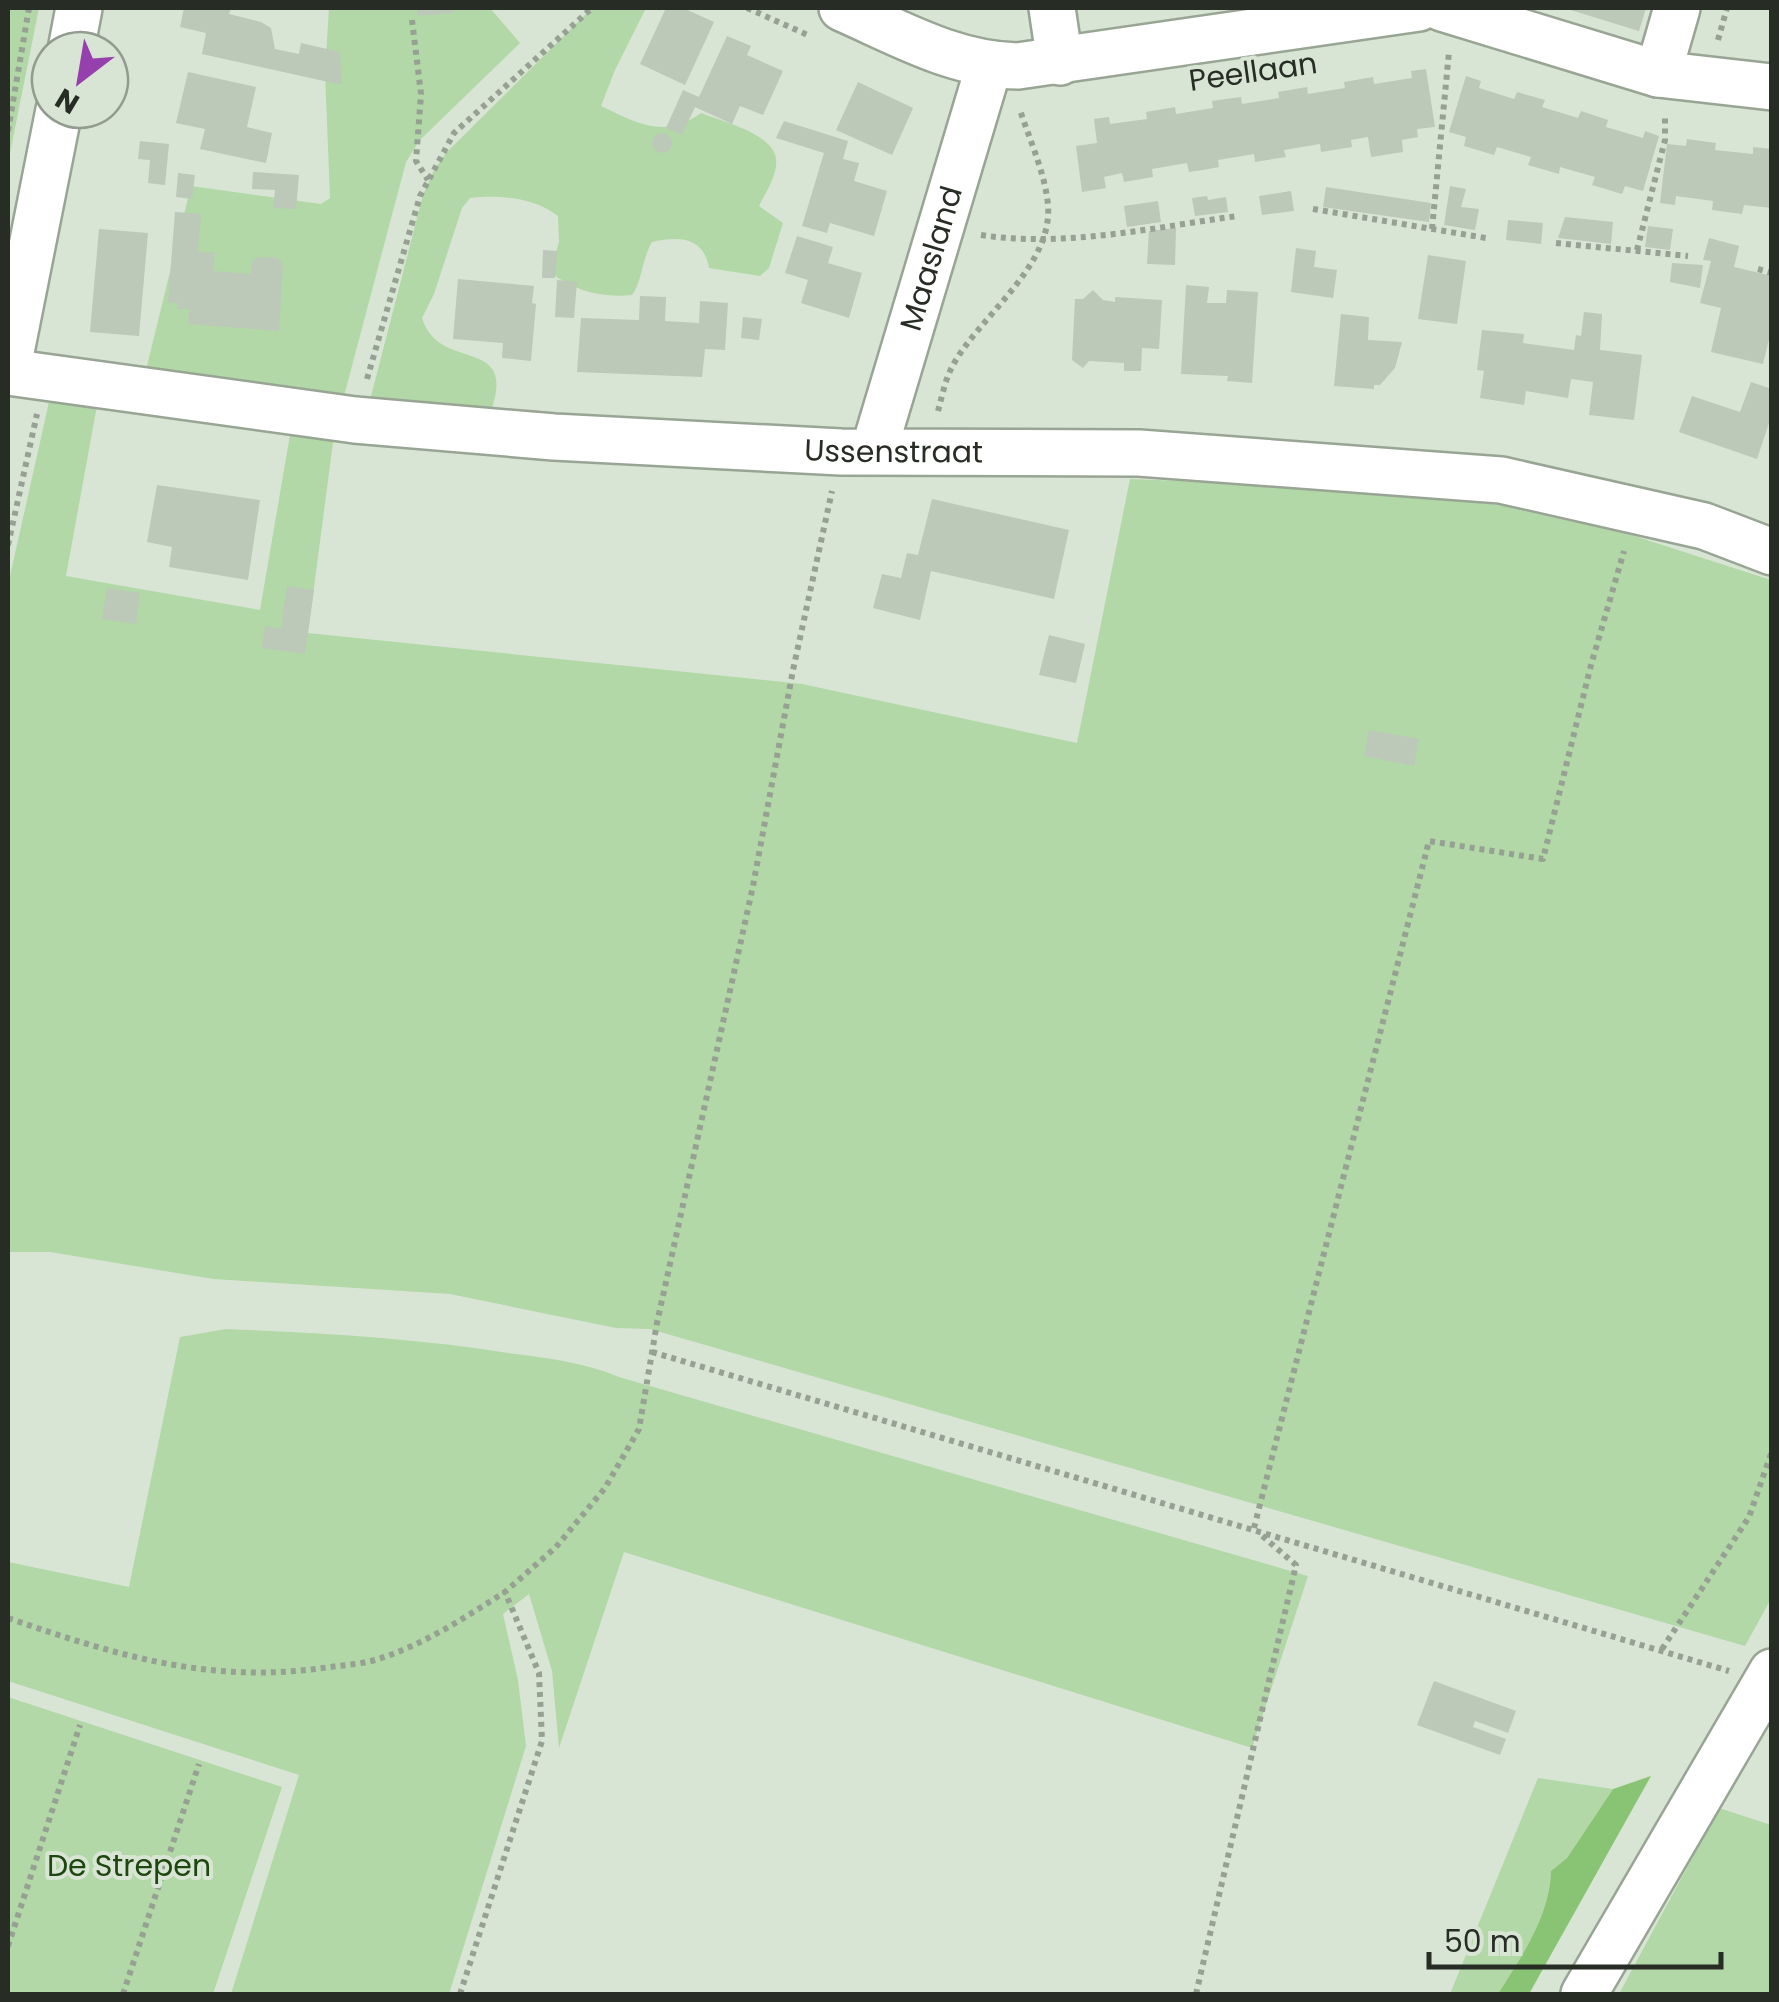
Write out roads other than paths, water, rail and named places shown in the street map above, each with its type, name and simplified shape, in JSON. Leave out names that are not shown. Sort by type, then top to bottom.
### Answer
[{"type":"street","points":[[1052,8],[1060,62]]},
{"type":"street","points":[[1662,101],[1678,8]]},
{"type":"street","name":"Peellaan","points":[[830,24],[989,66],[1060,62],[1417,16],[1662,101],[1772,88]]},
{"type":"street","name":"Maasland","points":[[857,451],[940,229],[997,107],[989,66]]},
{"type":"street","points":[[20,372],[56,130]]},
{"type":"street","name":"Ussenstraat","points":[[20,372],[355,420],[554,437],[857,451],[1139,453],[1501,480],[1704,526],[1772,552]]},
{"type":"street","points":[[1584,1994],[1769,1677]]},
{"type":"park label","name":"De Strepen","points":[[129,1866]]}]
